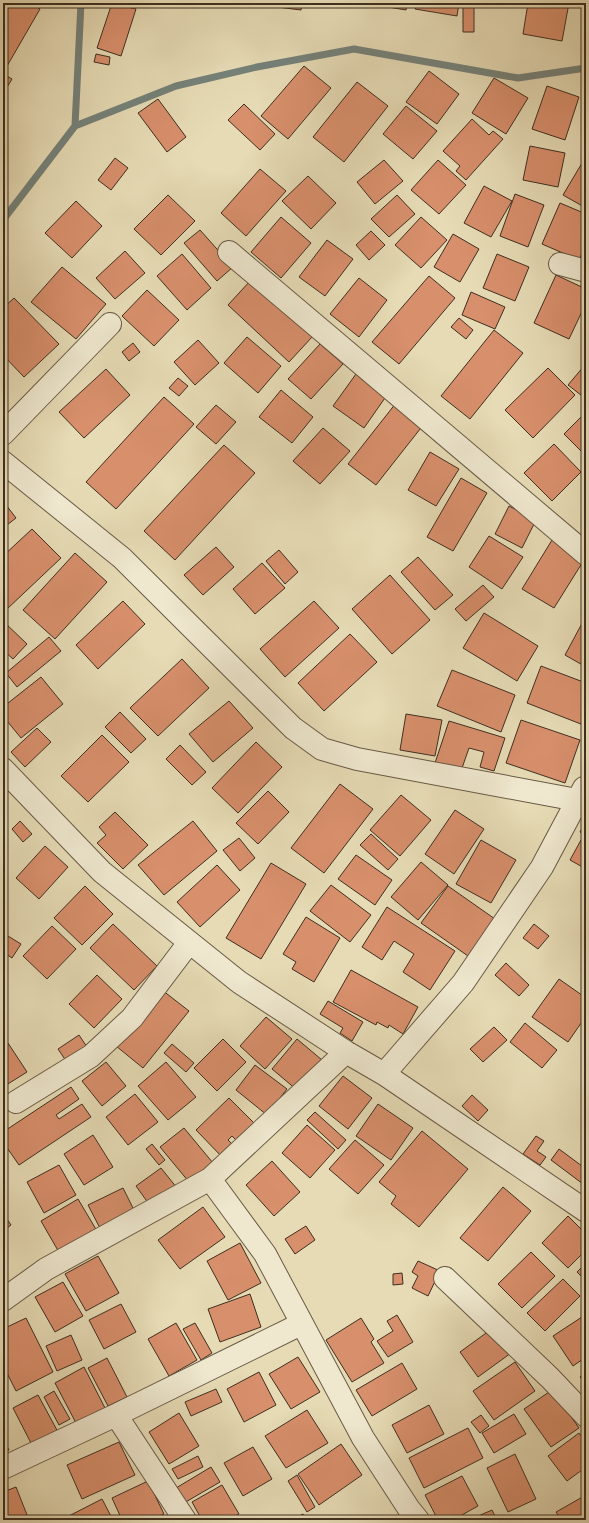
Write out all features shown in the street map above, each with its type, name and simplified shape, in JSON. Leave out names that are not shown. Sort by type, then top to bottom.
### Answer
[{"type":"street","points":[[229,252],[586,554]]},
{"type":"street","points":[[560,264],[586,271]]},
{"type":"street","points":[[3,434],[110,324]]},
{"type":"street","points":[[3,462],[122,558],[293,728],[322,749],[357,759],[583,795],[542,867],[463,983],[384,1074]]},
{"type":"street","points":[[3,769],[102,872],[188,944],[239,982],[346,1052],[384,1074],[586,1211]]},
{"type":"street","points":[[16,1102],[36,1092],[97,1050],[132,1018],[188,944]]},
{"type":"street","points":[[3,1300],[46,1269],[210,1179],[346,1052]]},
{"type":"street","points":[[210,1179],[265,1254],[363,1438],[409,1509],[418,1520]]},
{"type":"street","points":[[445,1278],[550,1378],[586,1416]]},
{"type":"street","points":[[3,1468],[116,1415],[301,1324]]},
{"type":"street","points":[[116,1415],[186,1520]]},
{"type":"building","points":[[3,3],[30,3],[40,9],[3,73]]},
{"type":"building","points":[[112,3],[136,9],[121,56],[97,48]]},
{"type":"building","points":[[245,3],[302,3],[301,10]]},
{"type":"building","points":[[326,3],[360,3],[359,7],[325,5]]},
{"type":"building","points":[[364,3],[407,3],[406,10]]},
{"type":"building","points":[[416,3],[459,3],[457,16],[415,9]]},
{"type":"building","points":[[528,3],[569,3],[562,41],[523,34]]},
{"type":"building","points":[[579,3],[586,3],[586,9],[577,6]]},
{"type":"building","points":[[463,5],[474,5],[474,32],[463,32]]},
{"type":"building","points":[[96,54],[110,57],[109,65],[94,62]]},
{"type":"building","points":[[304,66],[331,88],[288,139],[261,116]]},
{"type":"building","points":[[429,71],[459,94],[437,124],[406,102]]},
{"type":"building","points":[[3,74],[12,79],[3,94]]},
{"type":"building","points":[[494,78],[528,98],[506,134],[472,113]]},
{"type":"building","points":[[357,82],[388,106],[344,162],[313,137]]},
{"type":"building","points":[[547,86],[579,97],[565,140],[532,129]]},
{"type":"building","points":[[158,99],[186,137],[167,152],[138,113]]},
{"type":"building","points":[[244,104],[275,134],[260,150],[228,120]]},
{"type":"building","points":[[406,106],[437,131],[413,159],[383,134]]},
{"type":"building","points":[[472,119],[489,135],[493,131],[503,139],[466,180],[456,171],[460,166],[443,151]]},
{"type":"building","points":[[530,146],[565,153],[558,187],[523,180]]},
{"type":"building","points":[[115,158],[128,168],[111,190],[98,180]]},
{"type":"building","points":[[585,158],[586,159],[586,208],[563,195]]},
{"type":"building","points":[[384,160],[403,181],[375,204],[357,182]]},
{"type":"building","points":[[438,160],[466,185],[439,214],[411,190]]},
{"type":"building","points":[[260,169],[286,191],[246,236],[221,213]]},
{"type":"building","points":[[308,176],[336,203],[311,229],[282,201]]},
{"type":"building","points":[[484,186],[512,201],[491,237],[464,223]]},
{"type":"building","points":[[515,194],[544,205],[528,247],[500,236]]},
{"type":"building","points":[[168,195],[195,221],[161,255],[134,229]]},
{"type":"building","points":[[397,195],[415,214],[389,237],[371,219]]},
{"type":"building","points":[[76,201],[102,226],[72,258],[45,233]]},
{"type":"building","points":[[560,203],[586,214],[586,244],[579,260],[542,244]]},
{"type":"building","points":[[281,217],[311,243],[281,278],[251,252]]},
{"type":"building","points":[[421,217],[447,240],[421,268],[395,245]]},
{"type":"building","points":[[200,230],[233,267],[217,281],[184,243]]},
{"type":"building","points":[[371,231],[385,245],[369,260],[356,245]]},
{"type":"building","points":[[453,234],[479,249],[460,282],[434,267]]},
{"type":"building","points":[[327,240],[353,259],[325,296],[299,277]]},
{"type":"building","points":[[125,251],[145,273],[115,299],[96,278]]},
{"type":"building","points":[[182,254],[211,288],[187,310],[157,276]]},
{"type":"building","points":[[497,254],[529,267],[515,301],[483,288]]},
{"type":"building","points":[[62,267],[106,304],[76,339],[31,302]]},
{"type":"building","points":[[556,275],[586,289],[586,303],[569,339],[534,323]]},
{"type":"building","points":[[429,276],[455,298],[399,364],[372,342]]},
{"type":"building","points":[[359,278],[387,300],[359,337],[330,314]]},
{"type":"building","points":[[251,280],[313,336],[289,362],[228,305]]},
{"type":"building","points":[[147,290],[179,320],[154,346],[122,316]]},
{"type":"building","points":[[471,292],[505,307],[495,329],[462,315]]},
{"type":"building","points":[[14,298],[59,344],[24,377],[3,355],[3,308]]},
{"type":"building","points":[[459,318],[473,330],[466,339],[451,327]]},
{"type":"building","points":[[494,330],[523,353],[470,419],[441,396]]},
{"type":"building","points":[[247,337],[281,366],[258,393],[224,363]]},
{"type":"building","points":[[198,340],[219,363],[195,385],[174,362]]},
{"type":"building","points":[[133,343],[140,352],[129,361],[122,352]]},
{"type":"building","points":[[320,344],[343,364],[311,399],[288,379]]},
{"type":"building","points":[[584,366],[586,368],[586,399],[568,385]]},
{"type":"building","points":[[548,368],[575,395],[533,438],[505,410]]},
{"type":"building","points":[[106,369],[130,395],[84,438],[59,412]]},
{"type":"building","points":[[356,374],[387,395],[364,428],[333,406]]},
{"type":"building","points":[[178,378],[188,386],[179,396],[169,388]]},
{"type":"building","points":[[281,390],[313,417],[292,443],[259,417]]},
{"type":"building","points":[[164,397],[194,424],[116,509],[86,482]]},
{"type":"building","points":[[396,403],[424,424],[376,485],[348,464]]},
{"type":"building","points":[[216,405],[236,422],[216,444],[196,427]]},
{"type":"building","points":[[586,412],[586,456],[564,434]]},
{"type":"building","points":[[323,428],[350,451],[320,484],[293,461]]},
{"type":"building","points":[[554,444],[581,472],[552,501],[524,473]]},
{"type":"building","points":[[224,445],[255,473],[175,560],[144,531]]},
{"type":"building","points":[[430,452],[459,469],[436,506],[408,490]]},
{"type":"building","points":[[461,478],[487,493],[453,551],[427,537]]},
{"type":"building","points":[[3,501],[16,518],[3,528]]},
{"type":"building","points":[[509,506],[536,520],[522,548],[495,534]]},
{"type":"building","points":[[32,529],[61,558],[6,610],[3,608],[3,556]]},
{"type":"building","points":[[489,536],[523,557],[502,589],[469,567]]},
{"type":"building","points":[[552,540],[584,560],[554,608],[522,589]]},
{"type":"building","points":[[216,547],[234,567],[203,595],[184,575]]},
{"type":"building","points":[[279,550],[298,572],[285,584],[266,561]]},
{"type":"building","points":[[75,553],[107,582],[55,639],[23,610]]},
{"type":"building","points":[[418,557],[453,595],[435,610],[401,572]]},
{"type":"building","points":[[262,563],[285,588],[255,614],[233,589]]},
{"type":"building","points":[[390,575],[430,620],[392,654],[352,609]]},
{"type":"building","points":[[483,585],[494,597],[466,621],[455,609]]},
{"type":"building","points":[[123,601],[145,624],[98,669],[76,645]]},
{"type":"building","points":[[314,601],[339,628],[285,677],[260,649]]},
{"type":"building","points":[[484,613],[538,646],[517,681],[463,648]]},
{"type":"building","points":[[586,616],[586,667],[565,655]]},
{"type":"building","points":[[3,621],[27,644],[13,659],[3,650]]},
{"type":"building","points":[[350,634],[377,662],[324,711],[298,683]]},
{"type":"building","points":[[49,637],[61,651],[17,687],[6,673]]},
{"type":"building","points":[[182,659],[209,688],[158,736],[130,708]]},
{"type":"building","points":[[541,666],[586,683],[586,726],[527,703]]},
{"type":"building","points":[[452,670],[515,695],[501,732],[437,706]]},
{"type":"building","points":[[41,677],[63,704],[21,738],[3,716],[3,707]]},
{"type":"building","points":[[229,701],[253,728],[213,762],[189,734]]},
{"type":"building","points":[[120,712],[146,739],[131,753],[105,727]]},
{"type":"building","points":[[406,714],[442,720],[435,756],[400,750]]},
{"type":"building","points":[[521,720],[580,740],[565,783],[506,763]]},
{"type":"building","points":[[449,721],[505,738],[494,771],[480,767],[484,752],[469,748],[461,771],[435,763]]},
{"type":"building","points":[[37,728],[51,742],[25,767],[11,752]]},
{"type":"building","points":[[102,735],[129,762],[88,802],[61,776]]},
{"type":"building","points":[[256,742],[282,767],[238,813],[212,788]]},
{"type":"building","points":[[180,745],[206,772],[192,785],[166,759]]},
{"type":"building","points":[[340,784],[373,809],[324,873],[291,848]]},
{"type":"building","points":[[268,791],[289,812],[258,844],[236,823]]},
{"type":"building","points":[[401,795],[431,820],[400,856],[370,830]]},
{"type":"building","points":[[455,810],[484,829],[454,874],[425,854]]},
{"type":"building","points":[[115,812],[148,845],[123,869],[97,843],[106,835],[99,827]]},
{"type":"building","points":[[20,821],[32,834],[23,842],[12,829]]},
{"type":"building","points":[[193,821],[217,851],[164,895],[138,865]]},
{"type":"building","points":[[586,821],[586,836],[580,832]]},
{"type":"building","points":[[3,822],[8,826],[3,831]]},
{"type":"building","points":[[371,834],[398,859],[388,870],[360,845]]},
{"type":"building","points":[[239,838],[255,858],[240,871],[223,850]]},
{"type":"building","points":[[481,840],[516,860],[491,903],[456,884]]},
{"type":"building","points":[[581,840],[586,843],[586,869],[570,860]]},
{"type":"building","points":[[45,846],[68,867],[39,899],[16,878]]},
{"type":"building","points":[[356,855],[392,880],[375,905],[338,879]]},
{"type":"building","points":[[421,862],[448,885],[418,920],[391,897]]},
{"type":"building","points":[[271,863],[306,884],[261,959],[226,938]]},
{"type":"building","points":[[217,865],[240,890],[200,927],[177,902]]},
{"type":"building","points":[[331,885],[371,915],[350,942],[310,911]]},
{"type":"building","points":[[85,886],[113,914],[82,945],[54,918]]},
{"type":"building","points":[[448,886],[495,919],[468,956],[421,923]]},
{"type":"building","points":[[387,907],[455,951],[430,990],[403,972],[414,954],[394,941],[382,960],[362,947]]},
{"type":"building","points":[[306,917],[340,938],[314,982],[292,969],[296,962],[283,954]]},
{"type":"building","points":[[113,924],[157,966],[134,990],[90,948]]},
{"type":"building","points":[[534,924],[549,936],[538,949],[523,938]]},
{"type":"building","points":[[52,926],[76,949],[47,979],[23,956]]},
{"type":"building","points":[[3,933],[21,944],[12,958],[3,952]]},
{"type":"building","points":[[586,961],[586,973],[581,969]]},
{"type":"building","points":[[506,963],[529,985],[519,996],[495,975]]},
{"type":"building","points":[[351,970],[418,1007],[403,1034],[389,1025],[388,1028],[377,1022],[376,1025],[333,1002]]},
{"type":"building","points":[[97,975],[122,999],[94,1028],[69,1004]]},
{"type":"building","points":[[559,979],[586,998],[586,1016],[568,1042],[532,1017]]},
{"type":"building","points":[[162,990],[189,1011],[143,1068],[116,1046]]},
{"type":"building","points":[[328,1001],[363,1022],[352,1041],[340,1033],[343,1028],[320,1014]]},
{"type":"building","points":[[266,1017],[292,1039],[265,1069],[240,1046]]},
{"type":"building","points":[[525,1023],[557,1050],[542,1068],[510,1042]]},
{"type":"building","points":[[494,1027],[507,1040],[483,1062],[470,1049]]},
{"type":"building","points":[[79,1035],[87,1047],[66,1061],[58,1049]]},
{"type":"building","points":[[223,1039],[246,1062],[217,1091],[194,1068]]},
{"type":"building","points":[[297,1039],[322,1060],[297,1090],[272,1069]]},
{"type":"building","points":[[8,1043],[27,1072],[3,1087],[3,1046]]},
{"type":"building","points":[[172,1044],[194,1063],[186,1072],[164,1053]]},
{"type":"building","points":[[106,1062],[126,1086],[102,1106],[82,1081]]},
{"type":"building","points":[[166,1062],[196,1097],[168,1120],[138,1086]]},
{"type":"building","points":[[255,1065],[287,1089],[267,1115],[236,1090]]},
{"type":"building","points":[[343,1076],[372,1098],[348,1129],[319,1106]]},
{"type":"building","points":[[71,1087],[79,1099],[56,1115],[59,1119],[82,1104],[91,1117],[19,1165],[3,1142],[3,1132]]},
{"type":"building","points":[[135,1094],[158,1122],[128,1145],[106,1117]]},
{"type":"building","points":[[472,1095],[488,1110],[478,1121],[462,1106]]},
{"type":"building","points":[[229,1098],[254,1123],[236,1140],[232,1136],[228,1140],[237,1149],[225,1160],[196,1130]]},
{"type":"building","points":[[378,1104],[413,1128],[391,1160],[356,1136]]},
{"type":"building","points":[[3,1108],[7,1115],[3,1117]]},
{"type":"building","points":[[315,1112],[346,1140],[338,1149],[307,1120]]},
{"type":"building","points":[[307,1125],[335,1150],[310,1178],[282,1153]]},
{"type":"building","points":[[184,1128],[213,1163],[189,1182],[160,1147]]},
{"type":"building","points":[[422,1131],[468,1169],[419,1227],[391,1204],[396,1196],[379,1182]]},
{"type":"building","points":[[93,1135],[113,1167],[84,1185],[64,1154]]},
{"type":"building","points":[[536,1136],[544,1141],[537,1151],[546,1157],[540,1165],[523,1154]]},
{"type":"building","points":[[355,1140],[384,1165],[358,1194],[329,1169]]},
{"type":"building","points":[[152,1144],[165,1160],[159,1165],[146,1149]]},
{"type":"building","points":[[559,1149],[586,1169],[586,1179],[583,1184],[551,1160]]},
{"type":"building","points":[[272,1161],[300,1192],[274,1216],[246,1185]]},
{"type":"building","points":[[59,1165],[76,1195],[44,1213],[27,1182]]},
{"type":"building","points":[[161,1168],[177,1188],[151,1207],[136,1186]]},
{"type":"building","points":[[503,1187],[531,1211],[488,1261],[460,1238]]},
{"type":"building","points":[[123,1188],[136,1214],[102,1232],[88,1205]]},
{"type":"building","points":[[78,1199],[97,1231],[60,1254],[41,1221]]},
{"type":"building","points":[[203,1207],[225,1237],[180,1269],[158,1240]]},
{"type":"building","points":[[3,1213],[11,1225],[3,1231]]},
{"type":"building","points":[[568,1216],[586,1234],[586,1250],[568,1268],[542,1243]]},
{"type":"building","points":[[306,1226],[315,1240],[295,1254],[285,1239]]},
{"type":"building","points":[[240,1243],[261,1283],[228,1300],[207,1261]]},
{"type":"building","points":[[531,1252],[555,1276],[522,1308],[498,1284]]},
{"type":"building","points":[[98,1256],[119,1293],[86,1311],[65,1274]]},
{"type":"building","points":[[418,1261],[440,1271],[428,1296],[412,1288],[418,1276],[412,1272]]},
{"type":"building","points":[[586,1263],[586,1281],[577,1272]]},
{"type":"building","points":[[402,1273],[403,1284],[393,1285],[393,1274]]},
{"type":"building","points":[[563,1279],[580,1296],[545,1331],[527,1313]]},
{"type":"building","points":[[63,1282],[83,1316],[55,1332],[35,1297]]},
{"type":"building","points":[[250,1294],[261,1327],[220,1342],[208,1309]]},
{"type":"building","points":[[121,1304],[136,1332],[104,1349],[89,1320]]},
{"type":"building","points":[[397,1315],[413,1342],[388,1357],[377,1341],[393,1331],[387,1321]]},
{"type":"building","points":[[585,1315],[586,1357],[573,1366],[553,1336]]},
{"type":"building","points":[[26,1318],[53,1372],[16,1391],[3,1365],[3,1329]]},
{"type":"building","points":[[361,1318],[374,1339],[371,1342],[384,1363],[352,1382],[326,1340]]},
{"type":"building","points":[[176,1323],[197,1360],[169,1376],[148,1339]]},
{"type":"building","points":[[195,1323],[212,1353],[201,1360],[183,1329]]},
{"type":"building","points":[[493,1328],[511,1353],[478,1377],[460,1352]]},
{"type":"building","points":[[71,1335],[82,1360],[57,1371],[46,1346]]},
{"type":"building","points":[[298,1357],[320,1392],[291,1409],[269,1374]]},
{"type":"building","points":[[107,1358],[127,1397],[108,1406],[88,1368]]},
{"type":"building","points":[[515,1362],[535,1391],[494,1420],[473,1391]]},
{"type":"building","points":[[402,1363],[417,1389],[372,1416],[356,1390]]},
{"type":"building","points":[[84,1367],[105,1408],[76,1423],[55,1383]]},
{"type":"building","points":[[586,1371],[586,1384],[580,1377]]},
{"type":"building","points":[[259,1372],[276,1405],[244,1422],[227,1389]]},
{"type":"building","points":[[216,1389],[222,1402],[191,1416],[185,1402]]},
{"type":"building","points":[[552,1390],[579,1428],[551,1447],[524,1409]]},
{"type":"building","points":[[54,1391],[70,1419],[59,1425],[44,1397]]},
{"type":"building","points":[[38,1395],[58,1432],[32,1445],[13,1408]]},
{"type":"building","points":[[429,1405],[444,1434],[407,1453],[392,1425]]},
{"type":"building","points":[[307,1410],[328,1443],[286,1468],[265,1436]]},
{"type":"building","points":[[179,1413],[199,1446],[169,1464],[149,1432]]},
{"type":"building","points":[[514,1414],[526,1434],[494,1453],[482,1433]]},
{"type":"building","points":[[481,1415],[489,1426],[480,1433],[471,1422]]},
{"type":"building","points":[[468,1428],[483,1458],[424,1488],[409,1458]]},
{"type":"building","points":[[579,1433],[586,1442],[586,1467],[567,1481],[548,1456]]},
{"type":"building","points":[[3,1439],[9,1450],[3,1453]]},
{"type":"building","points":[[119,1442],[135,1475],[82,1499],[67,1465]]},
{"type":"building","points":[[341,1444],[362,1475],[319,1505],[298,1474]]},
{"type":"building","points":[[253,1447],[272,1479],[243,1496],[224,1463]]},
{"type":"building","points":[[515,1454],[536,1499],[508,1512],[487,1468]]},
{"type":"building","points":[[198,1456],[203,1467],[178,1479],[172,1469]]},
{"type":"building","points":[[211,1467],[220,1482],[184,1503],[176,1488]]},
{"type":"building","points":[[297,1475],[315,1507],[307,1512],[288,1481]]},
{"type":"building","points":[[462,1476],[478,1506],[453,1520],[438,1520],[425,1495]]},
{"type":"building","points":[[148,1481],[164,1514],[151,1520],[122,1520],[112,1498]]},
{"type":"building","points":[[222,1485],[239,1514],[228,1520],[202,1520],[192,1502]]},
{"type":"building","points":[[16,1487],[29,1520],[3,1520],[3,1492]]},
{"type":"building","points":[[586,1495],[586,1520],[561,1520],[556,1512]]},
{"type":"building","points":[[102,1499],[113,1520],[61,1520]]},
{"type":"building","points":[[492,1510],[497,1520],[469,1520]]},
{"type":"building","points":[[303,1514],[306,1520],[292,1520]]},
{"type":"waterway","points":[[3,220],[75,126],[81,3]]},
{"type":"waterway","points":[[75,126],[176,86],[257,67],[354,49],[518,78],[586,68]]}]
